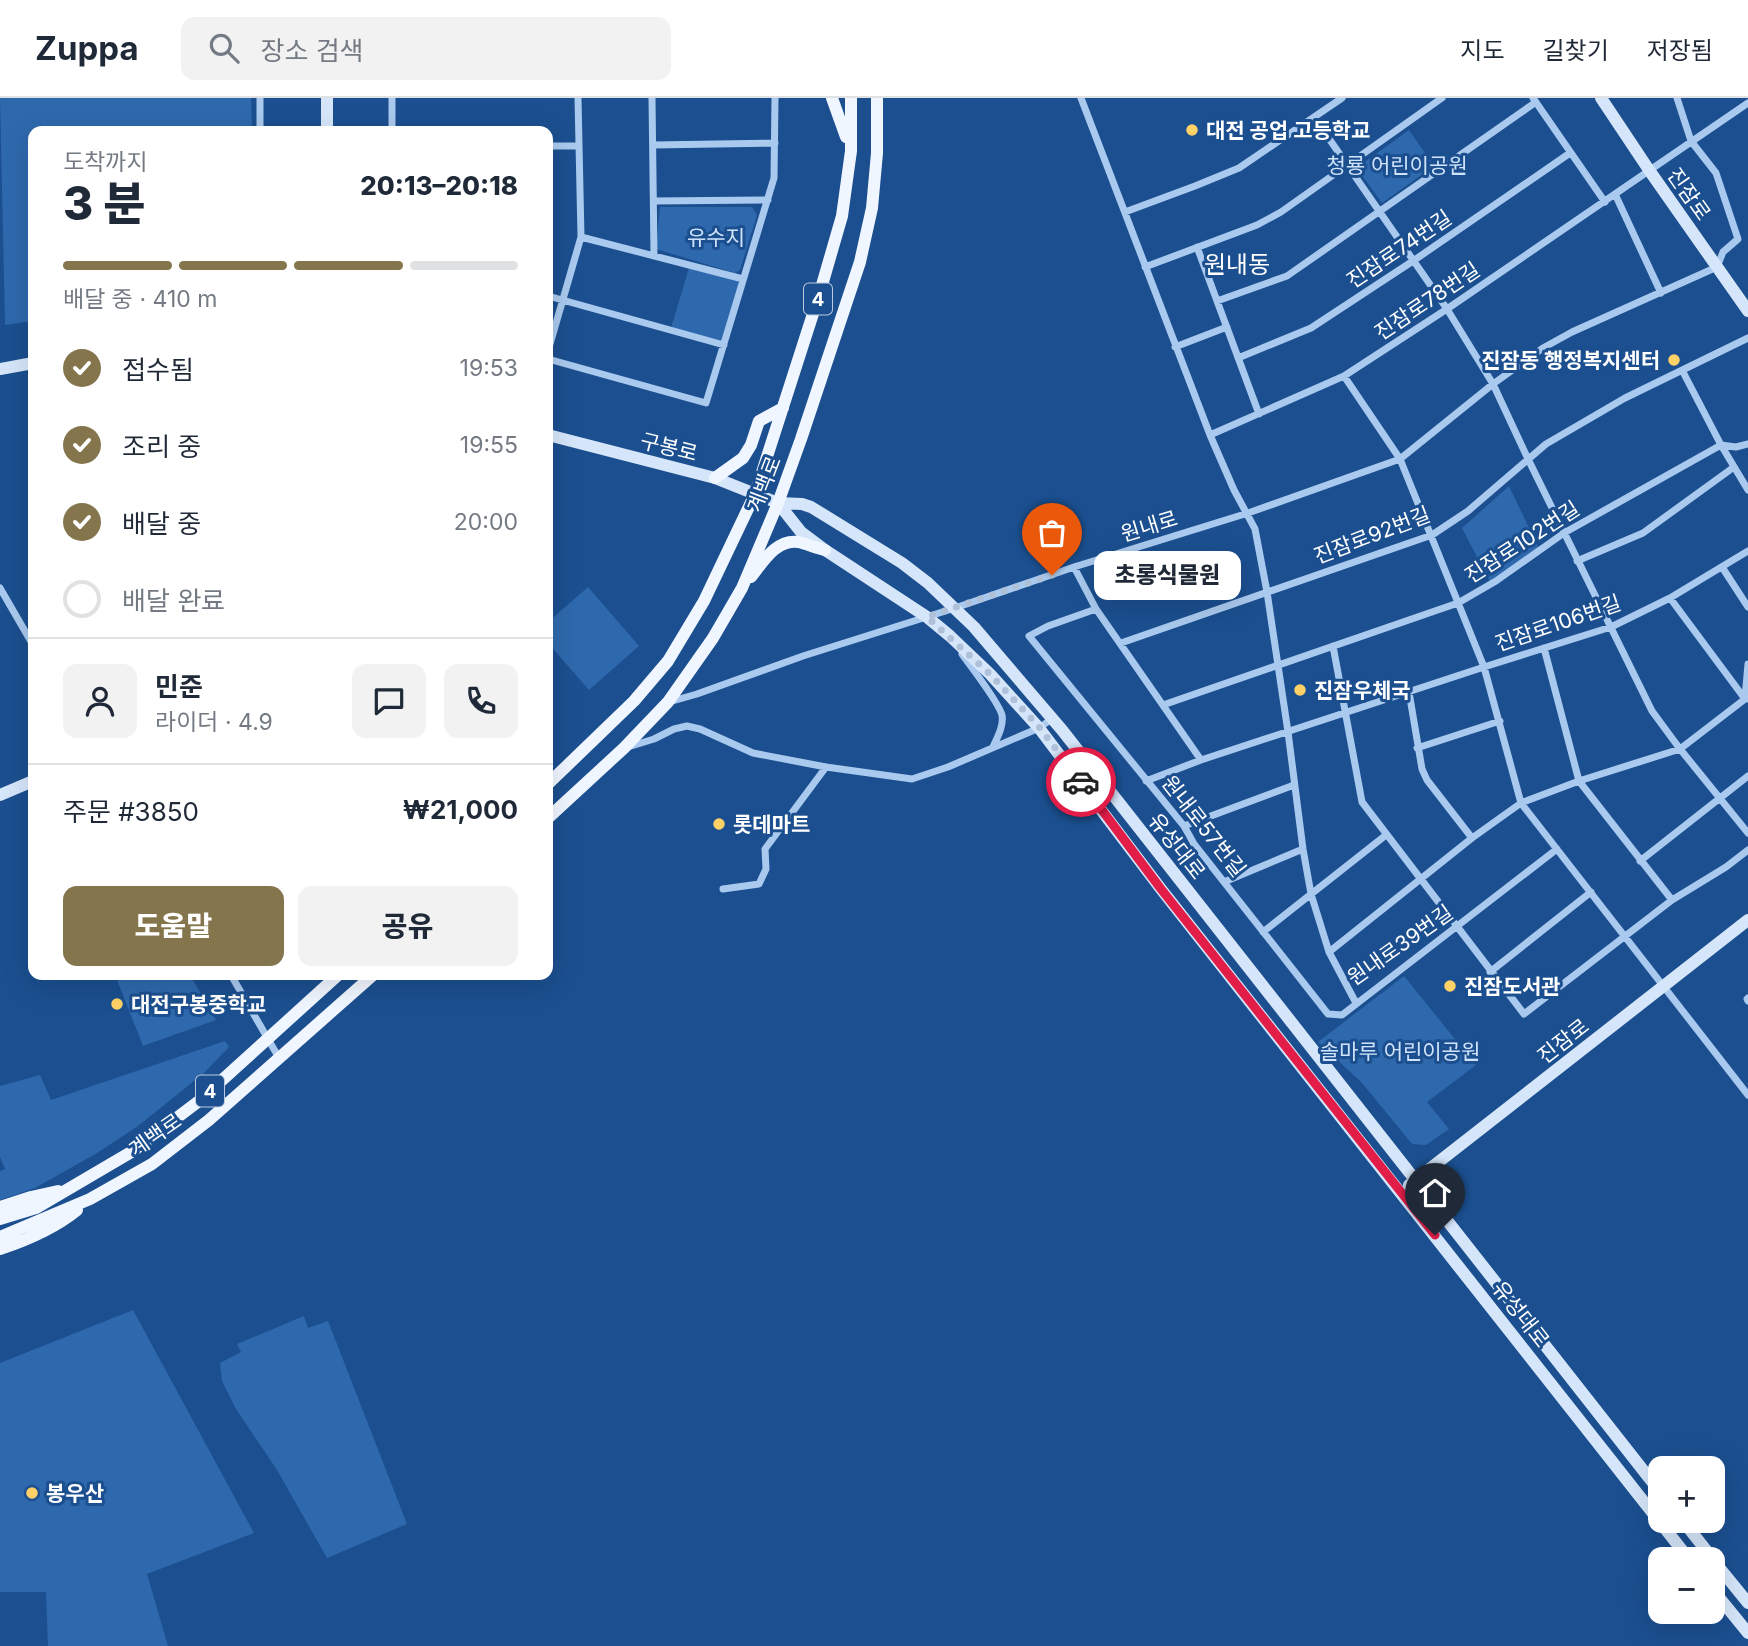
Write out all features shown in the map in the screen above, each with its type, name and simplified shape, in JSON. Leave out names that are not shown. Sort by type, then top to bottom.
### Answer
[{"type":"main road","points":[[832,98],[851,151]]},
{"type":"main road","name":"계백로","points":[[553,779],[634,701],[668,661],[704,601],[755,494],[842,216],[851,151],[851,98]]},
{"type":"main road","name":"계백로","points":[[553,813],[624,748],[668,702],[713,638],[742,588],[778,503],[860,262],[872,208],[877,153],[877,98]]},
{"type":"main road","points":[[715,478],[743,458],[760,421],[783,408]]},
{"type":"main road","points":[[742,588],[771,552],[782,544],[795,542],[825,550]]},
{"type":"main road","name":"계백로","points":[[0,1219],[36,1208],[133,1151],[199,1101],[332,980]]},
{"type":"main road","name":"계백로","points":[[0,1237],[90,1199],[152,1164],[209,1120],[367,980]]},
{"type":"main road","points":[[0,1207],[68,1189]]},
{"type":"main road","points":[[0,1249],[65,1220],[90,1199]]},
{"type":"street","points":[[260,98],[260,126]]},
{"type":"street","points":[[327,98],[327,126]]},
{"type":"street","points":[[392,98],[393,126]]},
{"type":"street","points":[[553,333],[581,237],[578,98]]},
{"type":"street","points":[[652,98],[654,256]]},
{"type":"street","points":[[553,360],[706,403],[774,177],[775,98]]},
{"type":"street","name":"원내로39번길","points":[[1081,98],[1210,435],[1234,491],[1255,529],[1267,592],[1311,894],[1329,952],[1356,1003],[1557,849]]},
{"type":"street","points":[[1125,212],[1238,168],[1342,98]]},
{"type":"street","points":[[1145,267],[1257,225],[1281,212],[1442,98]]},
{"type":"street","name":"진잠로","points":[[1601,98],[1748,311]]},
{"type":"street","points":[[1677,98],[1692,141],[1716,173],[1738,239],[1723,252],[1717,267]]},
{"type":"street","points":[[1217,301],[1287,276],[1534,100],[1605,202]]},
{"type":"street","name":"진잠로78번길","points":[[1210,435],[1345,376],[1748,103]]},
{"type":"street","points":[[1314,117],[1447,309],[1493,384],[1652,711],[1748,833]]},
{"type":"street","points":[[653,145],[775,143]]},
{"type":"street","points":[[553,146],[579,146]]},
{"type":"street","name":"진잠로74번길","points":[[1238,358],[1311,328],[1570,153]]},
{"type":"street","points":[[1615,194],[1661,293]]},
{"type":"street","points":[[654,201],[768,200]]},
{"type":"street","points":[[581,237],[743,279]]},
{"type":"street","points":[[1197,247],[1259,414]]},
{"type":"street","name":"원내로","points":[[668,702],[1074,567],[1248,513],[1400,459],[1542,348],[1717,267]]},
{"type":"street","points":[[553,297],[724,345]]},
{"type":"street","points":[[1175,348],[1227,327]]},
{"type":"street","name":"진잠로92번길","points":[[1121,643],[1432,535],[1468,511],[1546,444],[1625,398],[1748,338]]},
{"type":"street","points":[[0,369],[28,364]]},
{"type":"street","points":[[1682,370],[1748,490]]},
{"type":"street","points":[[1345,376],[1400,459],[1432,535],[1484,667],[1521,803],[1748,1095]]},
{"type":"street","name":"구봉로","points":[[553,436],[715,478],[778,503]]},
{"type":"street","name":"진잠로102번길","points":[[1163,705],[1458,603],[1496,581],[1564,533],[1721,445],[1736,447],[1748,444]]},
{"type":"street","points":[[1577,561],[1643,533],[1734,467]]},
{"type":"street","name":"유성대로","points":[[778,503],[802,532],[825,550],[927,617],[950,636],[1040,728],[1161,889],[1680,1547]]},
{"type":"street","name":"유성대로","points":[[778,503],[811,507],[902,563],[928,583],[974,627],[1053,718],[1648,1476]]},
{"type":"street","name":"진잠로106번길","points":[[1146,781],[1202,760],[1611,627],[1670,597],[1748,551]]},
{"type":"street","points":[[1074,567],[1096,609],[1202,760]]},
{"type":"street","points":[[1722,568],[1748,607]]},
{"type":"street","points":[[0,588],[28,636]]},
{"type":"street","points":[[1670,597],[1746,699]]},
{"type":"street","name":"원내로57번길","points":[[1096,609],[1048,626],[1030,636],[1184,825],[1194,844],[1328,1014],[1342,1015],[1356,1003]]},
{"type":"street","points":[[950,636],[1002,716],[1001,729],[993,748]]},
{"type":"street","points":[[1333,646],[1362,802],[1524,1014],[1672,900],[1726,867],[1748,850]]},
{"type":"street","points":[[1544,648],[1579,781],[1672,900]]},
{"type":"street","points":[[1329,952],[1472,838],[1521,803],[1579,781],[1680,749],[1746,699],[1748,664]]},
{"type":"street","points":[[1409,692],[1422,769],[1427,780],[1472,838]]},
{"type":"street","points":[[624,748],[687,726],[700,729],[752,753],[912,779],[948,767],[1040,728],[1053,718]]},
{"type":"street","points":[[1417,748],[1500,721]]},
{"type":"street","points":[[723,889],[759,884],[766,869],[765,849],[826,767]]},
{"type":"street","points":[[1640,861],[1748,776]]},
{"type":"street","points":[[0,794],[28,783]]},
{"type":"street","points":[[1184,825],[1294,785]]},
{"type":"street","points":[[1263,932],[1386,835]]},
{"type":"street","points":[[1224,882],[1303,849]]},
{"type":"street","points":[[1490,972],[1591,892]]},
{"type":"street","name":"진잠로","points":[[1400,1191],[1748,920]]},
{"type":"street","points":[[233,980],[279,1058]]},
{"type":"street","points":[[1692,1533],[1704,1547]]},
{"type":"street","points":[[1725,1574],[1748,1604]]},
{"type":"street","points":[[1725,1605],[1748,1633]]},
{"type":"green space","points":[[0,98],[251,98],[252,126],[28,126],[28,322],[5,325]]},
{"type":"green space","name":"청룡 어린이공원","points":[[1409,130],[1434,166],[1382,203],[1358,170],[1362,164]]},
{"type":"green space","name":"유수지","points":[[660,207],[752,207],[757,215],[740,270],[735,273],[656,249]]},
{"type":"green space","points":[[689,268],[739,283],[720,342],[671,328]]},
{"type":"green space","points":[[1509,486],[1539,549],[1491,584],[1462,528]]},
{"type":"green space","points":[[588,587],[639,646],[589,690],[553,649],[553,618]]},
{"type":"green space","name":"솔마루 어린이공원","points":[[1404,976],[1476,1065],[1427,1102],[1449,1129],[1426,1145],[1412,1144],[1362,1083],[1318,1042]]},
{"type":"green space","points":[[117,980],[193,980],[216,1020],[143,1046]]},
{"type":"green space","points":[[225,1041],[229,1047],[204,1073],[138,1126],[35,1188],[0,1200],[0,1171],[5,1169],[0,1157],[0,1086],[40,1075],[51,1100]]},
{"type":"green space","points":[[133,1310],[254,1533],[147,1574],[168,1646],[48,1646],[46,1592],[0,1592],[0,1363]]},
{"type":"green space","points":[[304,1316],[308,1328],[328,1321],[407,1524],[327,1558],[277,1470],[236,1409],[222,1381],[220,1363],[241,1352],[237,1344]]},
{"type":"way so far","points":[[1052,575],[927,617],[990,674],[1040,728],[1081,782]]},
{"type":"place","name":"대전 공업 고등학교","points":[[1192,130]]},
{"type":"place","name":"진잠동 행정복지센터","points":[[1674,360]]},
{"type":"place","name":"초롱식물원","points":[[1052,575]]},
{"type":"place","name":"진잠우체국","points":[[1300,690]]},
{"type":"place","name":"롯데마트","points":[[719,824]]},
{"type":"place","name":"진잠도서관","points":[[1450,986]]},
{"type":"place","name":"대전구봉중학교","points":[[117,1004]]},
{"type":"place","name":"봉우산","points":[[32,1493]]},
{"type":"district","name":"원내동","points":[[1237,264]]},
{"type":"route","points":[[1081,782],[1161,889],[1435,1235]]}]
